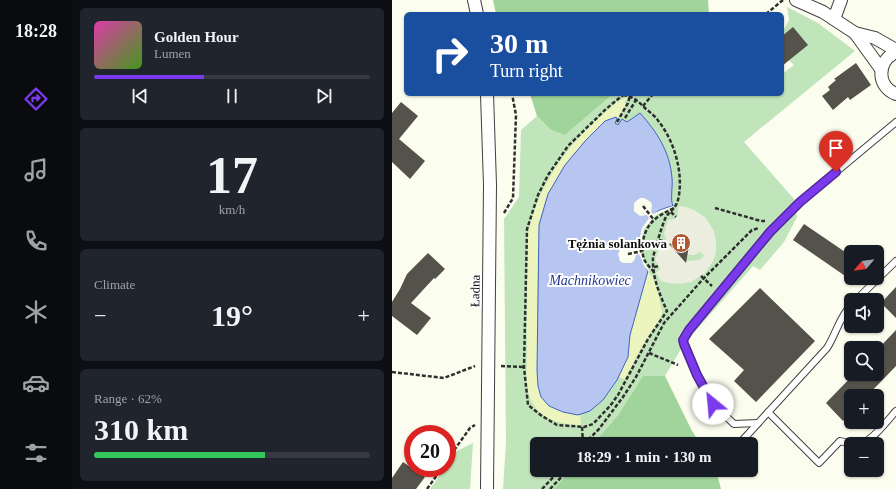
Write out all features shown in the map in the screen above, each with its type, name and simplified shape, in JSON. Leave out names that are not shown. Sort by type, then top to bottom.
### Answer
[{"type":"street","points":[[474,0],[477,12]]},
{"type":"street","points":[[796,0],[834,19],[855,33],[875,38],[896,51],[887,58],[881,69],[882,81],[890,91],[896,95]]},
{"type":"street","points":[[834,19],[841,0]]},
{"type":"street","points":[[855,33],[881,69]]},
{"type":"street","name":"Ładna","points":[[487,96],[490,169],[487,489]]},
{"type":"lane","points":[[758,423],[734,424],[713,404],[697,375],[683,340],[719,292],[770,232],[800,202],[896,122]]},
{"type":"lane","points":[[863,293],[896,261]]},
{"type":"lane","points":[[745,437],[827,348],[844,314]]},
{"type":"lane","points":[[768,412],[818,463],[840,441],[849,444],[862,443],[870,439],[896,411]]},
{"type":"path","points":[[768,12],[783,0]]},
{"type":"path","points":[[501,218],[514,198],[516,115],[512,96]]},
{"type":"path","points":[[623,96],[630,96],[643,106],[659,122],[671,141],[677,161],[681,183],[676,207],[666,218],[653,257],[654,272],[659,292],[667,311],[648,339],[618,395],[596,422],[582,427],[557,425],[528,405],[524,367],[527,229],[538,195],[548,175],[568,146],[606,109],[623,96]]},
{"type":"path","points":[[617,122],[630,96]]},
{"type":"path","points":[[643,106],[651,96]]},
{"type":"path","points":[[625,118],[636,100]]},
{"type":"path","points":[[642,206],[654,220]]},
{"type":"path","points":[[654,272],[645,260],[642,251],[644,236],[648,225],[676,207]]},
{"type":"path","points":[[715,208],[761,221],[783,219]]},
{"type":"path","points":[[671,212],[676,217]]},
{"type":"path","points":[[590,437],[601,427],[636,377],[664,323],[703,279],[752,230],[760,227],[770,232]]},
{"type":"path","points":[[659,240],[665,242]]},
{"type":"path","points":[[628,254],[642,251]]},
{"type":"path","points":[[654,267],[659,266]]},
{"type":"path","points":[[701,276],[719,292]]},
{"type":"path","points":[[649,353],[678,366]]},
{"type":"path","points":[[392,372],[444,378],[480,364],[488,368],[499,366],[524,367]]},
{"type":"path","points":[[456,447],[470,428],[480,422],[488,422]]},
{"type":"path","points":[[596,422],[601,427]]},
{"type":"path","points":[[582,427],[583,437]]},
{"type":"path","points":[[427,489],[436,477]]},
{"type":"path","points":[[542,489],[553,477]]},
{"type":"path","points":[[550,489],[561,477]]},
{"type":"shaded area","points":[[493,0],[708,0],[709,12],[496,12]]},
{"type":"shaded area","points":[[787,7],[818,23],[855,51],[744,142],[794,199],[797,217],[784,242],[760,270],[753,266],[684,344],[665,376],[643,376],[618,415],[599,437],[530,437],[530,477],[565,477],[554,489],[503,489],[506,442],[504,219],[519,197],[521,130],[537,116],[551,130],[565,135],[611,96],[784,96],[784,72],[794,65],[784,58],[784,29],[789,20]]},
{"type":"shaded area","points":[[531,96],[611,96],[565,135],[551,130],[537,116]]},
{"type":"shaded area","points":[[679,206],[686,207],[694,210],[706,218],[714,231],[716,242],[716,252],[713,261],[705,273],[691,282],[680,284],[661,281],[656,273],[660,269],[655,260],[660,246],[664,244],[666,239],[664,234],[668,220],[674,219],[678,215]],"holes":[[[701,252],[704,256],[699,260],[684,260],[686,255],[694,255]]]},
{"type":"shaded area","points":[[643,376],[665,376],[696,437],[599,437],[618,415]]},
{"type":"shaded area","points":[[473,443],[470,489],[430,489],[439,477],[456,477],[457,451]]},
{"type":"shaded area","points":[[565,477],[718,477],[721,489],[554,489]]},
{"type":"sand","points":[[625,97],[628,98],[624,102],[626,104],[617,119],[616,117],[605,121],[586,140],[565,165],[538,244],[538,386],[578,415],[580,414],[581,425],[561,423],[542,414],[533,404],[528,392],[528,233],[539,199],[566,153],[590,126],[619,100]]},
{"type":"sand","points":[[648,271],[656,284],[662,315],[640,350],[625,379],[620,378],[619,376],[628,357],[630,335]]},
{"type":"water","name":"Machnikowiec","points":[[640,113],[662,143],[669,160],[672,178],[673,206],[658,211],[651,217],[642,231],[639,247],[640,255],[648,271],[630,335],[628,357],[617,380],[603,400],[590,411],[578,415],[563,412],[549,406],[541,397],[538,386],[539,225],[548,194],[565,165],[586,140],[605,121],[616,117],[617,119],[615,123],[618,125],[622,119],[627,122]]},
{"type":"pier","points":[[640,198],[644,198],[651,202],[651,212],[653,214],[673,206],[673,208],[655,216],[644,229],[640,244],[649,272],[644,266],[639,254],[636,255],[634,261],[631,263],[623,263],[620,261],[618,254],[622,246],[625,245],[638,250],[642,228],[649,218],[647,215],[640,216],[634,211],[634,204]]},
{"type":"building","points":[[793,27],[808,45],[784,64],[784,34]]},
{"type":"building","points":[[856,63],[871,85],[850,100],[848,97],[833,110],[822,96],[830,90],[828,87],[836,80],[834,79]]},
{"type":"building","points":[[401,102],[418,116],[399,139],[425,161],[410,179],[392,162],[392,113]]},
{"type":"building","points":[[804,224],[844,251],[844,275],[793,240]]},
{"type":"building","points":[[682,239],[690,240],[686,263],[669,244]]},
{"type":"building","points":[[428,253],[445,269],[435,279],[434,278],[411,303],[431,318],[417,335],[392,316],[392,302],[407,274]]},
{"type":"building","points":[[896,287],[896,318],[884,306],[884,300]]},
{"type":"building","points":[[760,288],[815,341],[756,402],[734,381],[744,370],[709,339]]},
{"type":"building","points":[[896,330],[896,366],[884,378],[884,343]]},
{"type":"building","points":[[847,381],[882,381],[874,389],[844,389],[843,421],[826,403]]},
{"type":"building","points":[[403,462],[404,477],[425,477],[416,489],[392,489],[392,478]]},
{"type":"place","name":"Tężnia solankowa","points":[[681,243]]},
{"type":"route","points":[[713,404],[697,375],[683,340],[719,292],[770,232],[800,202],[836,172]]}]
